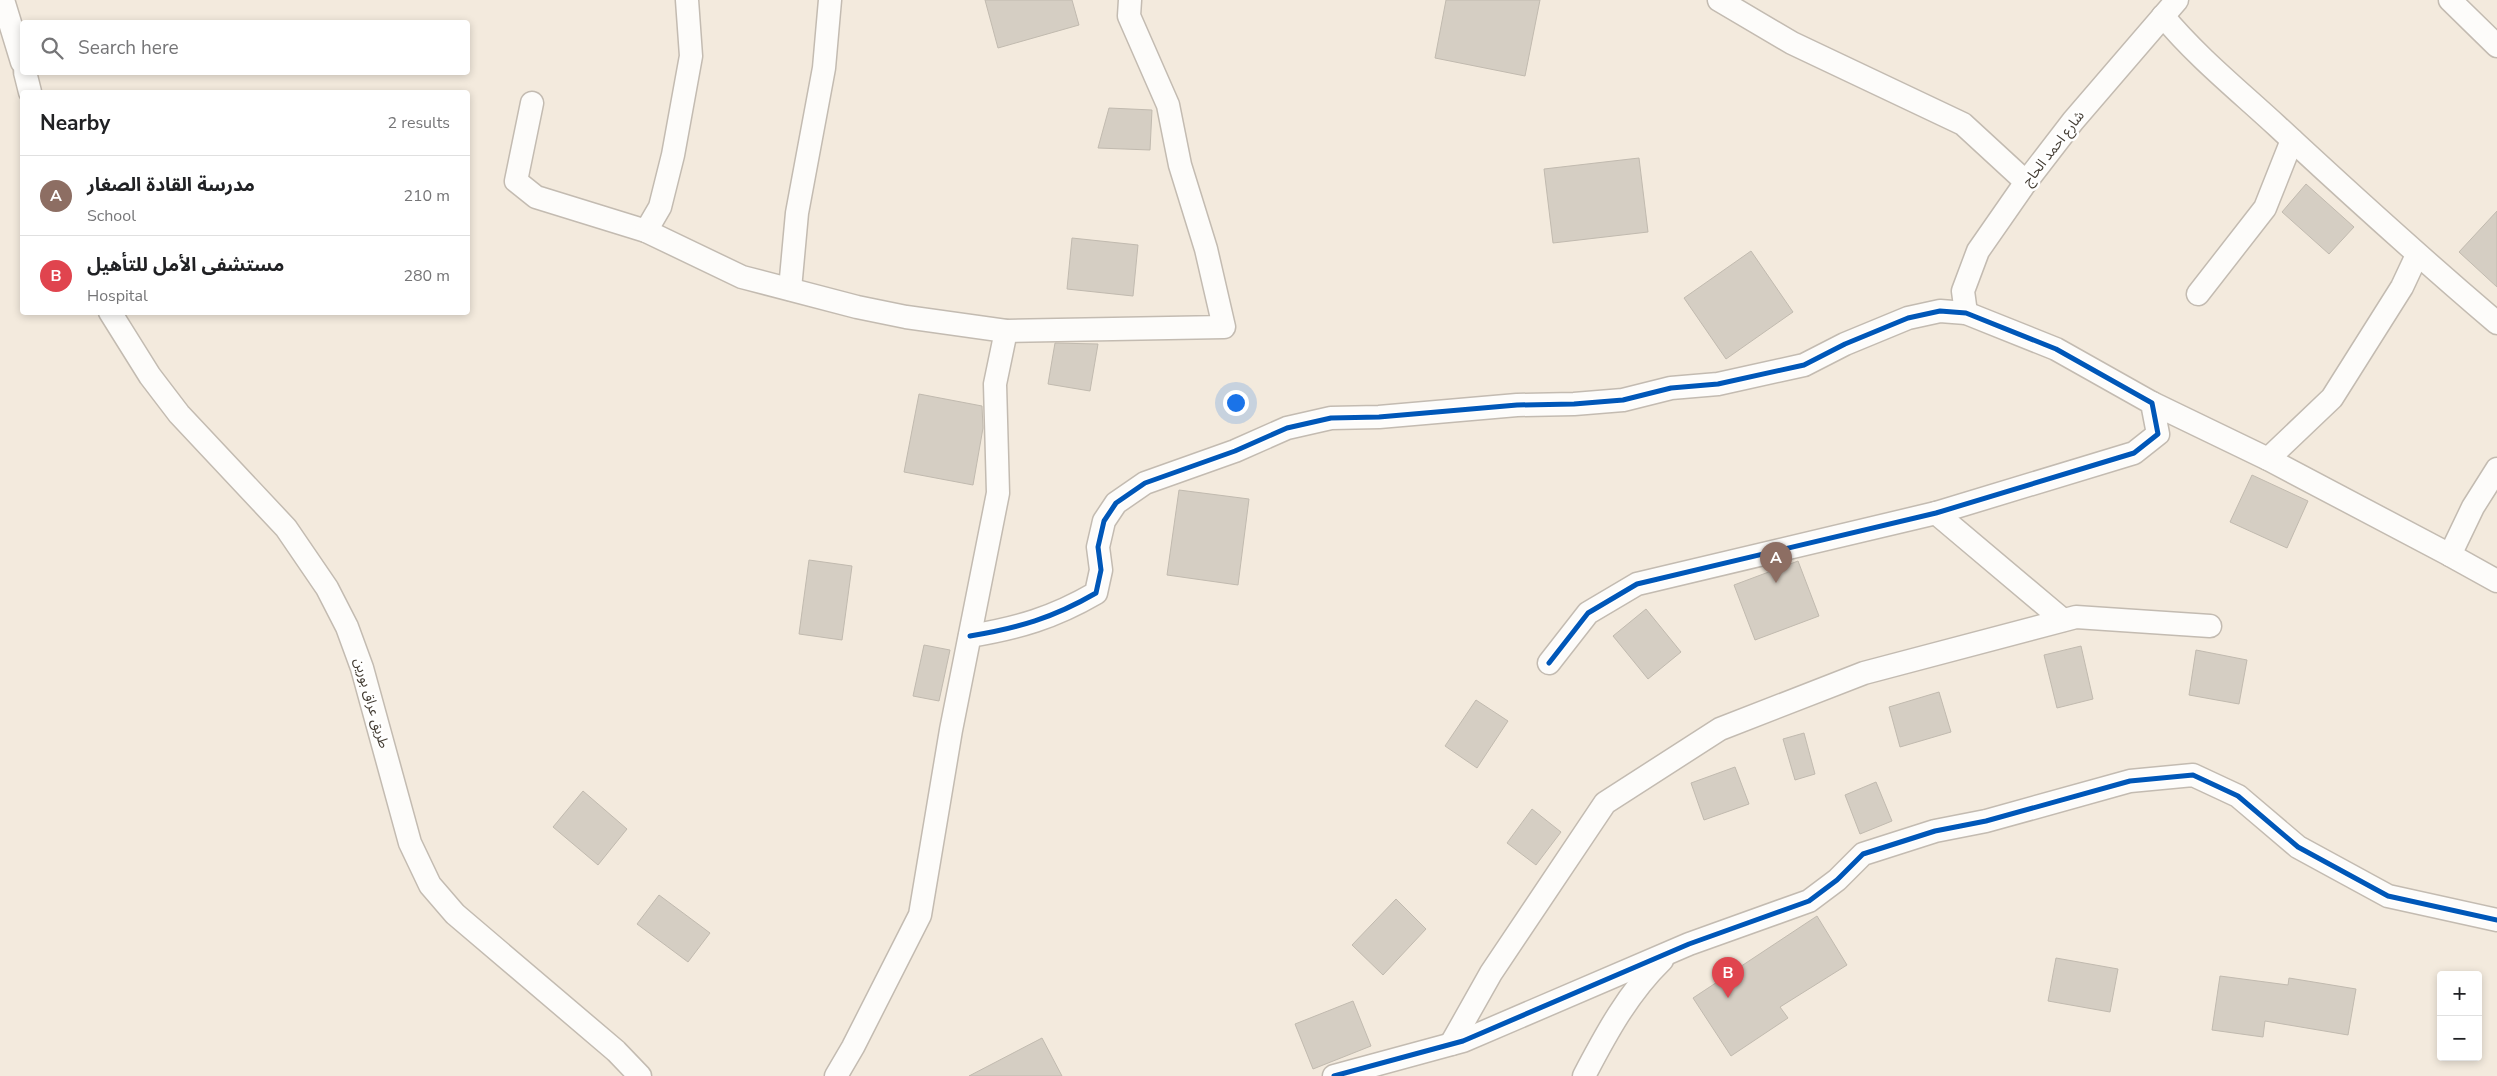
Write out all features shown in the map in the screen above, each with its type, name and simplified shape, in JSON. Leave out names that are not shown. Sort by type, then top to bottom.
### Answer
[{"type":"street","points":[[3,0],[20,55]]},
{"type":"street","points":[[646,231],[660,207],[673,155],[691,56],[687,0]]},
{"type":"street","points":[[790,289],[797,212],[824,68],[830,0]]},
{"type":"street","points":[[532,102],[516,181],[536,197],[646,231],[742,277],[858,307],[906,317],[1006,331],[1224,327],[1206,249],[1180,165],[1168,105],[1129,16],[1130,0]]},
{"type":"street","points":[[1719,0],[1792,43],[1963,124],[2026,182]]},
{"type":"street","points":[[2450,0],[2497,46]]},
{"type":"street","points":[[2170,8],[2179,36],[2417,255],[2497,323]]},
{"type":"street","name":"شارع احمد الحاج","points":[[1966,313],[1963,291],[1978,251],[2026,182],[2073,121],[2170,8]]},
{"type":"street","points":[[26,75],[30,90]]},
{"type":"street","points":[[2198,294],[2265,208],[2292,140]]},
{"type":"street","points":[[2268,458],[2332,398],[2402,287],[2417,255]]},
{"type":"street","points":[[970,636],[1012,629],[1037,621],[1077,604],[1096,593],[1101,570],[1098,547],[1104,521],[1116,503],[1145,483],[1235,451],[1287,428],[1331,418],[1379,417],[1517,405],[1574,404],[1623,400],[1672,388],[1718,384],[1804,365],[1845,344],[1908,318],[1940,311],[1966,313],[2056,348],[2152,403],[2268,458],[2497,580]]},
{"type":"street","name":"طريق عراق بورين","points":[[112,315],[165,395],[206,445],[286,528],[312,563],[334,601],[352,640],[365,675],[410,843],[430,885],[455,914],[616,1051],[640,1076]]},
{"type":"street","points":[[836,1076],[853,1047],[920,915],[970,636],[998,493],[995,384],[1006,331]]},
{"type":"street","points":[[1549,662],[1588,613],[1636,584],[1936,513],[2134,453],[2158,434],[2152,403]]},
{"type":"street","points":[[2450,555],[2474,507],[2497,469]]},
{"type":"street","points":[[1936,513],[2063,620]]},
{"type":"street","points":[[1451,1044],[1492,973],[1604,803],[1720,729],[1864,673],[2076,617],[2210,626]]},
{"type":"street","points":[[1334,1076],[1451,1044],[1670,952],[1809,902],[1837,880],[1863,854],[1899,842],[1986,821],[2130,781],[2193,775],[2238,796],[2298,846],[2388,896],[2497,920]]},
{"type":"street","points":[[1584,1076],[1608,1031],[1642,979],[1670,952]]},
{"type":"building","points":[[985,0],[1072,0],[1079,25],[998,48]]},
{"type":"building","points":[[1446,0],[1540,0],[1525,76],[1435,58]]},
{"type":"building","points":[[1109,108],[1152,110],[1150,150],[1098,148]]},
{"type":"building","points":[[1639,158],[1648,232],[1553,243],[1544,169]]},
{"type":"building","points":[[2306,184],[2354,227],[2329,254],[2282,212]]},
{"type":"building","points":[[2497,211],[2497,287],[2459,252]]},
{"type":"building","points":[[1072,238],[1138,245],[1133,296],[1067,289]]},
{"type":"building","points":[[1751,251],[1793,312],[1726,359],[1684,298]]},
{"type":"building","points":[[1055,343],[1098,344],[1090,391],[1048,384]]},
{"type":"building","points":[[919,394],[982,406],[983,428],[973,485],[904,472]]},
{"type":"building","points":[[2252,475],[2308,501],[2287,548],[2230,522]]},
{"type":"building","points":[[1179,490],[1249,499],[1238,585],[1167,575]]},
{"type":"building","points":[[809,560],[852,566],[842,640],[799,634]]},
{"type":"building","points":[[1798,561],[1819,616],[1755,640],[1734,585]]},
{"type":"building","points":[[1646,609],[1681,652],[1648,679],[1613,636]]},
{"type":"building","points":[[924,645],[950,650],[939,701],[913,696]]},
{"type":"building","points":[[2081,646],[2093,699],[2057,708],[2044,655]]},
{"type":"building","points":[[2196,650],[2247,660],[2239,704],[2189,695]]},
{"type":"building","points":[[1939,692],[1951,732],[1900,747],[1889,707]]},
{"type":"building","points":[[1476,700],[1508,721],[1477,768],[1445,746]]},
{"type":"building","points":[[1804,733],[1815,774],[1795,780],[1783,739]]},
{"type":"building","points":[[1735,767],[1749,804],[1704,820],[1691,783]]},
{"type":"building","points":[[1876,782],[1892,821],[1860,834],[1845,795]]},
{"type":"building","points":[[583,791],[627,829],[598,865],[553,827]]},
{"type":"building","points":[[1532,809],[1561,832],[1536,865],[1507,843]]},
{"type":"building","points":[[659,895],[710,933],[688,962],[637,924]]},
{"type":"building","points":[[1396,899],[1426,929],[1383,975],[1352,945]]},
{"type":"building","points":[[1817,916],[1847,965],[1780,1007],[1788,1018],[1731,1056],[1693,998]]},
{"type":"building","points":[[2056,958],[2118,969],[2110,1012],[2048,1001]]},
{"type":"building","points":[[2220,976],[2288,985],[2289,978],[2356,989],[2348,1035],[2265,1021],[2263,1037],[2212,1030]]},
{"type":"building","points":[[1353,1001],[1371,1046],[1313,1069],[1295,1024]]},
{"type":"building","points":[[1042,1038],[1062,1076],[969,1076]]},
{"type":"cycle path","points":[[970,636],[1035,621],[1065,609],[1096,593],[1101,570],[1098,547],[1104,521],[1116,503],[1145,483],[1235,451],[1287,428],[1331,418],[1379,417],[1517,405],[1574,404],[1623,400],[1671,388],[1718,384],[1804,365],[1845,344],[1908,318],[1940,311],[1966,313],[2056,349],[2152,403],[2158,434],[2134,453],[1936,513],[1637,584],[1588,613],[1549,663]]},
{"type":"cycle path","points":[[1334,1076],[1463,1041],[1689,944],[1809,901],[1837,880],[1863,854],[1935,831],[1986,821],[2130,781],[2193,775],[2238,796],[2298,847],[2388,896],[2497,920]]},
{"type":"place","name":"مدرسة القادة الصغار","points":[[1776,583]]},
{"type":"place","name":"مستشفى الأمل للتأهيل","points":[[1728,998]]}]
